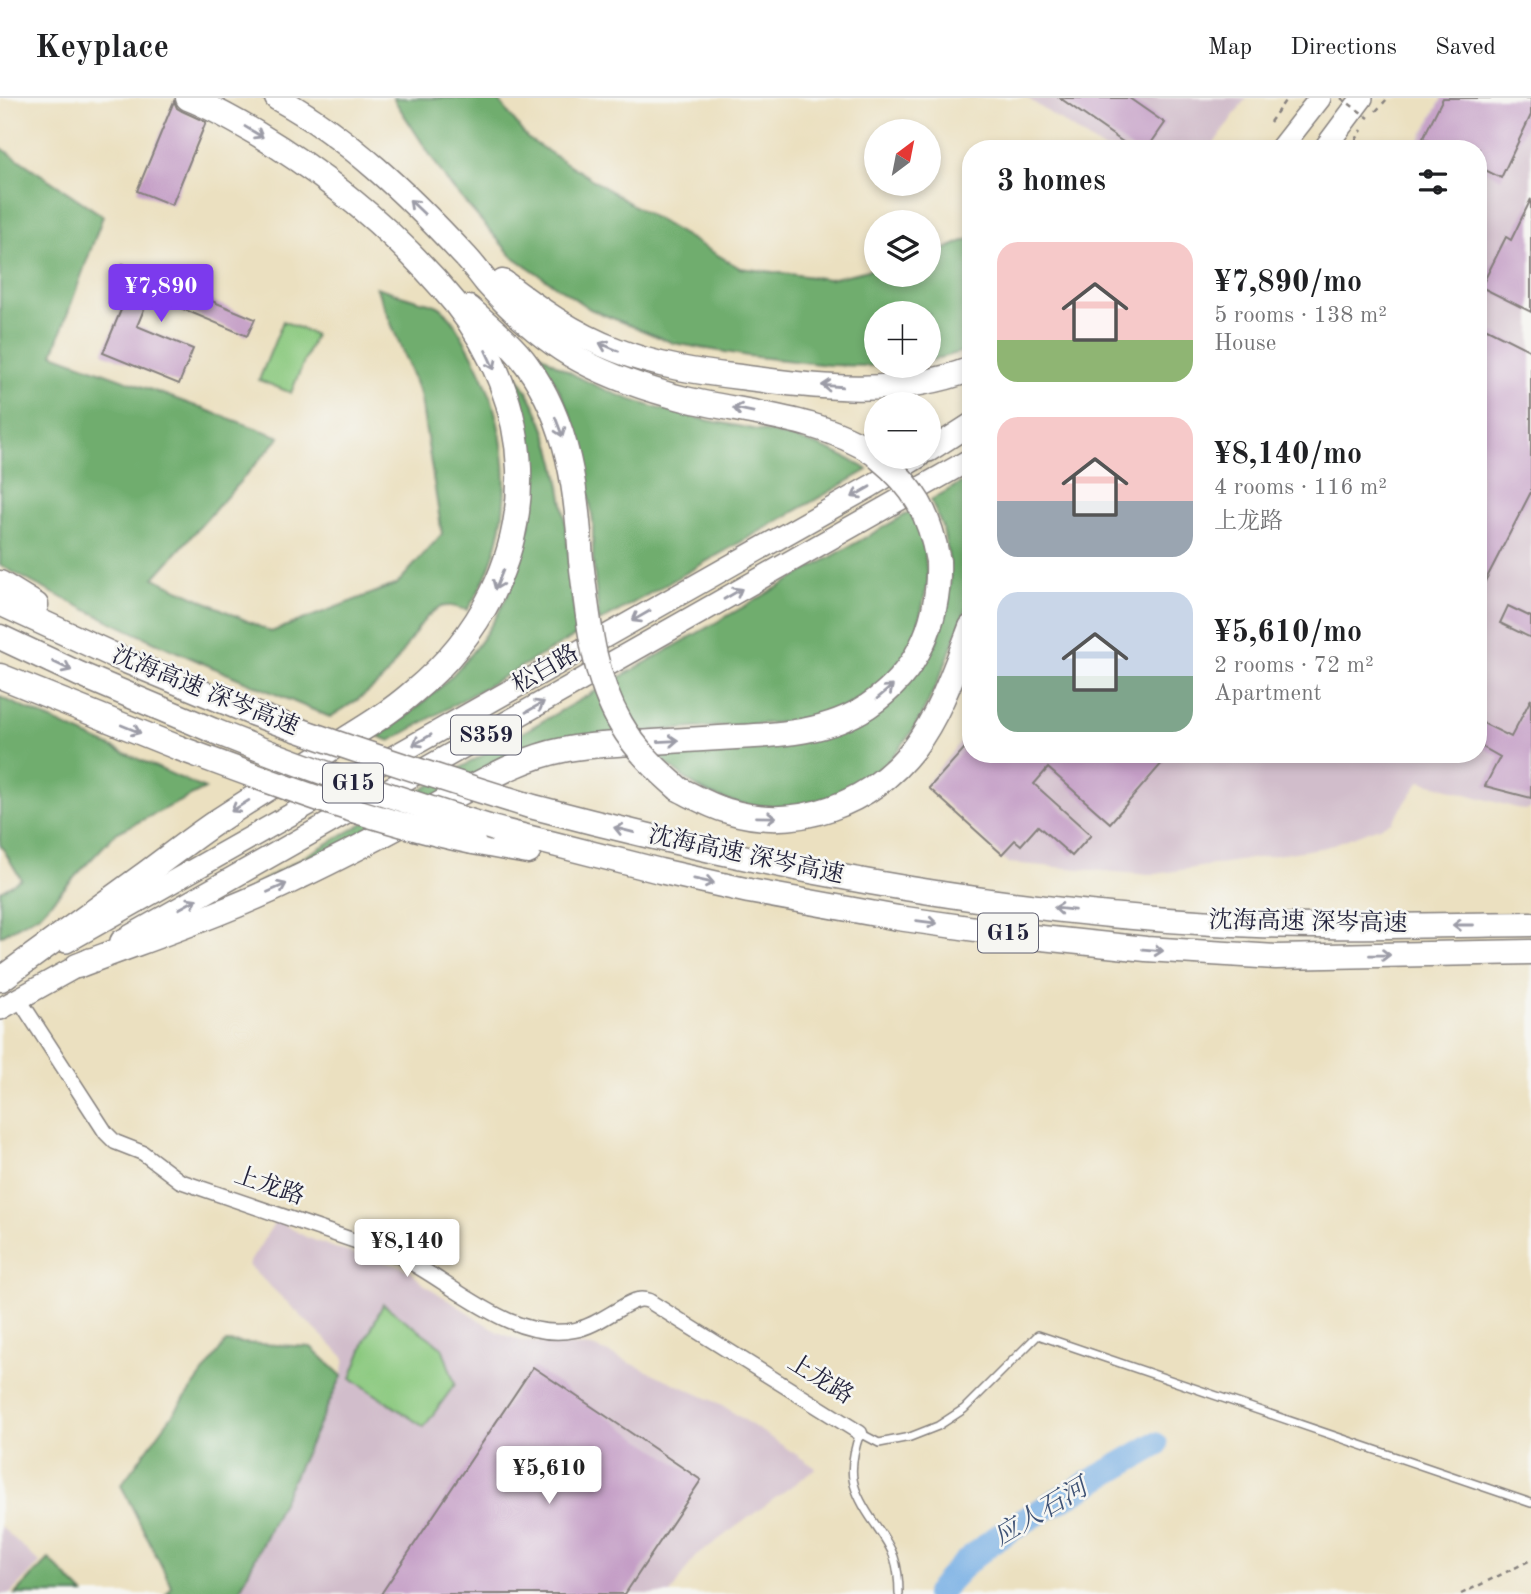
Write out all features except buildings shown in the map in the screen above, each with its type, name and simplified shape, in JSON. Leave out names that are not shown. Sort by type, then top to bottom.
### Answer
[{"type":"highway","points":[[188,98],[238,122],[334,186],[502,338],[526,365],[543,391],[566,445],[576,500],[590,633],[608,698],[637,748],[656,770],[679,789],[703,802],[755,817],[811,816],[868,792],[893,771],[914,748],[945,694],[962,650]]},
{"type":"highway","points":[[277,98],[348,146],[423,213],[524,320],[551,342],[580,360],[651,390],[781,418],[832,433],[864,448]]},
{"type":"highway","points":[[465,256],[543,312],[580,334],[618,351],[653,362],[688,370],[798,384],[857,388],[895,387],[962,372]]},
{"type":"highway","points":[[0,980],[219,820],[385,715],[440,667],[481,616],[496,588],[512,542],[519,478],[518,446],[502,384],[467,318],[439,283]]},
{"type":"highway","points":[[77,966],[227,909],[296,879],[509,768],[536,757],[590,746],[789,733],[843,720],[867,706],[892,688],[911,664],[927,636],[936,606],[939,581],[939,561],[927,517],[905,482],[892,469]]},
{"type":"highway","points":[[0,583],[126,661]]},
{"type":"highway","name":"沈海高速 深岑高速","points":[[0,603],[126,661],[252,713],[411,770],[629,832],[795,868],[957,895],[1160,919],[1274,925],[1531,924]]},
{"type":"highway","name":"沈海高速 深岑高速","points":[[0,637],[214,732],[399,799],[660,872],[761,893],[898,918],[1032,937],[1146,949],[1276,957],[1531,952]]},
{"type":"highway","points":[[0,676],[179,748],[344,808],[425,832],[473,842],[660,872]]},
{"type":"main road","points":[[1287,140],[1321,98]]},
{"type":"main road","points":[[1331,140],[1362,98]]},
{"type":"main road","points":[[941,443],[962,430]]},
{"type":"main road","name":"松白路","points":[[9,1004],[962,463]]},
{"type":"main road","name":"松白路","points":[[0,980],[899,469]]},
{"type":"street","name":"上龙路","points":[[9,1004],[106,1133],[115,1142],[143,1153],[180,1181],[399,1256],[421,1267],[488,1311],[517,1325],[550,1332],[575,1330],[599,1321],[637,1300],[649,1301],[860,1433]]},
{"type":"lane","points":[[899,1594],[899,1574],[893,1555],[856,1493],[852,1462],[860,1433],[879,1443],[909,1437],[938,1426],[964,1409],[1038,1335],[1531,1503]]},
{"type":"path","points":[[1270,122],[1287,98]]},
{"type":"path","points":[[1341,98],[1370,118],[1388,98]]},
{"type":"path","points":[[1356,140],[1363,128]]},
{"type":"path","points":[[1461,1594],[1531,1560]]},
{"type":"shaded area","points":[[1027,98],[1246,98],[1216,140],[1090,140]]},
{"type":"shaded area","points":[[1442,98],[1531,98],[1531,809],[1524,810],[1420,781],[1392,822],[1326,847],[1150,875],[1008,863],[926,784],[962,740],[962,763],[1487,763],[1487,140],[1419,140]]},
{"type":"shaded area","points":[[276,1220],[329,1246],[410,1271],[422,1283],[498,1332],[521,1341],[592,1347],[722,1405],[816,1468],[695,1557],[670,1594],[238,1594],[342,1376],[345,1358],[248,1265]]},
{"type":"shaded area","points":[[0,1526],[40,1563],[10,1594],[0,1594]]},
{"type":"green space","points":[[393,98],[497,98],[527,138],[631,204],[740,268],[829,279],[864,271],[864,287],[941,287],[941,251],[962,242],[962,352],[941,358],[941,301],[864,301],[864,366],[748,356],[673,343],[590,309],[512,256],[449,184]]},
{"type":"green space","points":[[0,147],[103,216],[53,354],[280,437],[154,578],[271,632],[397,584],[442,534],[420,394],[376,287],[438,306],[447,314],[469,349],[483,376],[493,405],[504,464],[501,524],[494,553],[481,586],[467,610],[448,606],[433,611],[383,679],[330,717],[121,627],[0,565]]},
{"type":"green space","points":[[283,321],[315,335],[291,393],[259,380]]},
{"type":"green space","points":[[526,343],[580,378],[619,395],[680,414],[801,440],[868,470],[599,622],[593,560],[593,521],[580,441],[556,384]]},
{"type":"green space","points":[[509,366],[529,395],[544,427],[554,460],[566,530],[577,635],[390,741],[378,736],[439,689],[487,632],[505,600],[519,566],[529,529],[533,458],[525,411]]},
{"type":"green space","points":[[962,482],[962,621],[924,711],[906,740],[888,761],[843,792],[791,806],[764,806],[736,803],[710,794],[688,781],[655,753],[754,747],[920,670],[937,641],[947,609],[950,582],[943,529],[931,500]]},
{"type":"green space","points":[[912,511],[923,538],[928,581],[917,632],[902,658],[884,680],[861,697],[838,710],[787,722],[589,735],[363,833],[251,887]]},
{"type":"green space","points":[[0,697],[205,789],[116,833],[40,914],[0,936],[0,891],[21,879],[0,844]]},
{"type":"green space","points":[[383,1304],[442,1347],[455,1384],[424,1427],[351,1378]]},
{"type":"green space","points":[[226,1342],[311,1347],[342,1376],[238,1594],[166,1594],[172,1587],[121,1485]]},
{"type":"green space","points":[[49,1559],[84,1594],[15,1594]]},
{"type":"waterway","name":"应人石河","points":[[938,1594],[964,1565],[994,1540],[1155,1445]]}]
